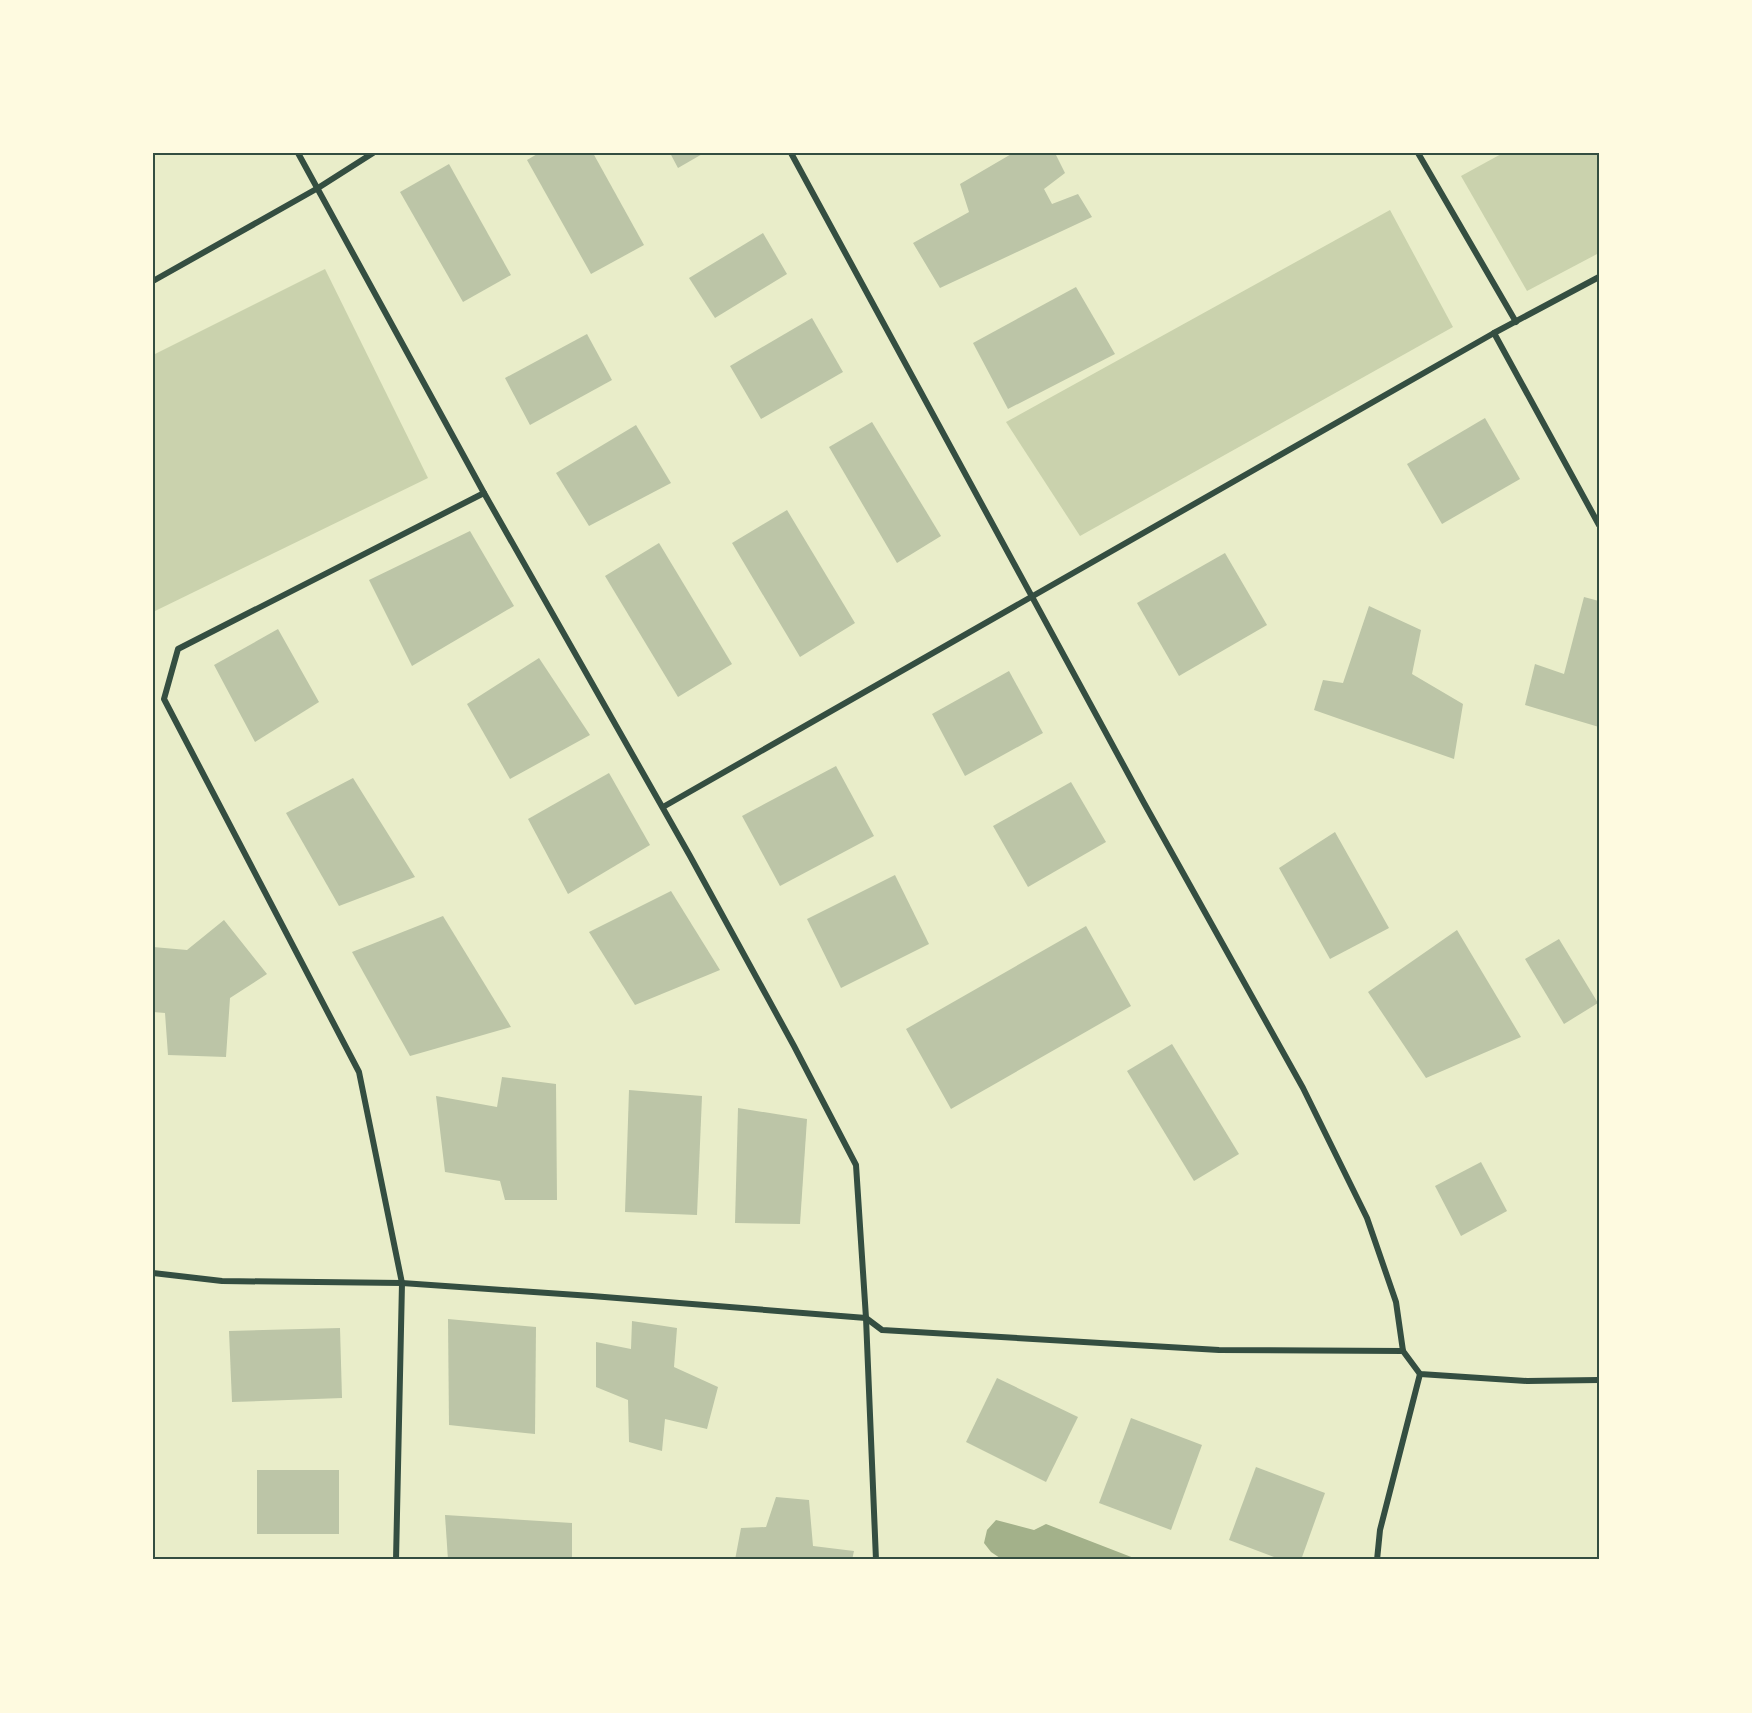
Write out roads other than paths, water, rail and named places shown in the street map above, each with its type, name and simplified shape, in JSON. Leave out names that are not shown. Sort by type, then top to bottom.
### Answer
[{"type":"street","points":[[298,153],[484,493],[663,807],[794,1046],[856,1165],[866,1318],[876,1560]]},
{"type":"street","points":[[153,280],[318,188],[374,153]]},
{"type":"street","points":[[791,153],[1144,803],[1303,1088],[1367,1218],[1396,1302],[1403,1351],[1420,1374],[1527,1381],[1599,1380]]},
{"type":"street","points":[[1418,153],[1516,322]]},
{"type":"street","points":[[663,807],[1494,333],[1599,277]]},
{"type":"street","points":[[1494,333],[1599,525]]},
{"type":"street","points":[[396,1560],[402,1283],[359,1072],[164,699],[177,650],[484,493]]},
{"type":"street","points":[[153,1273],[222,1281],[402,1283],[592,1296],[866,1318],[882,1330],[1219,1350],[1403,1351]]},
{"type":"street","points":[[1377,1560],[1380,1530],[1420,1374]]}]
